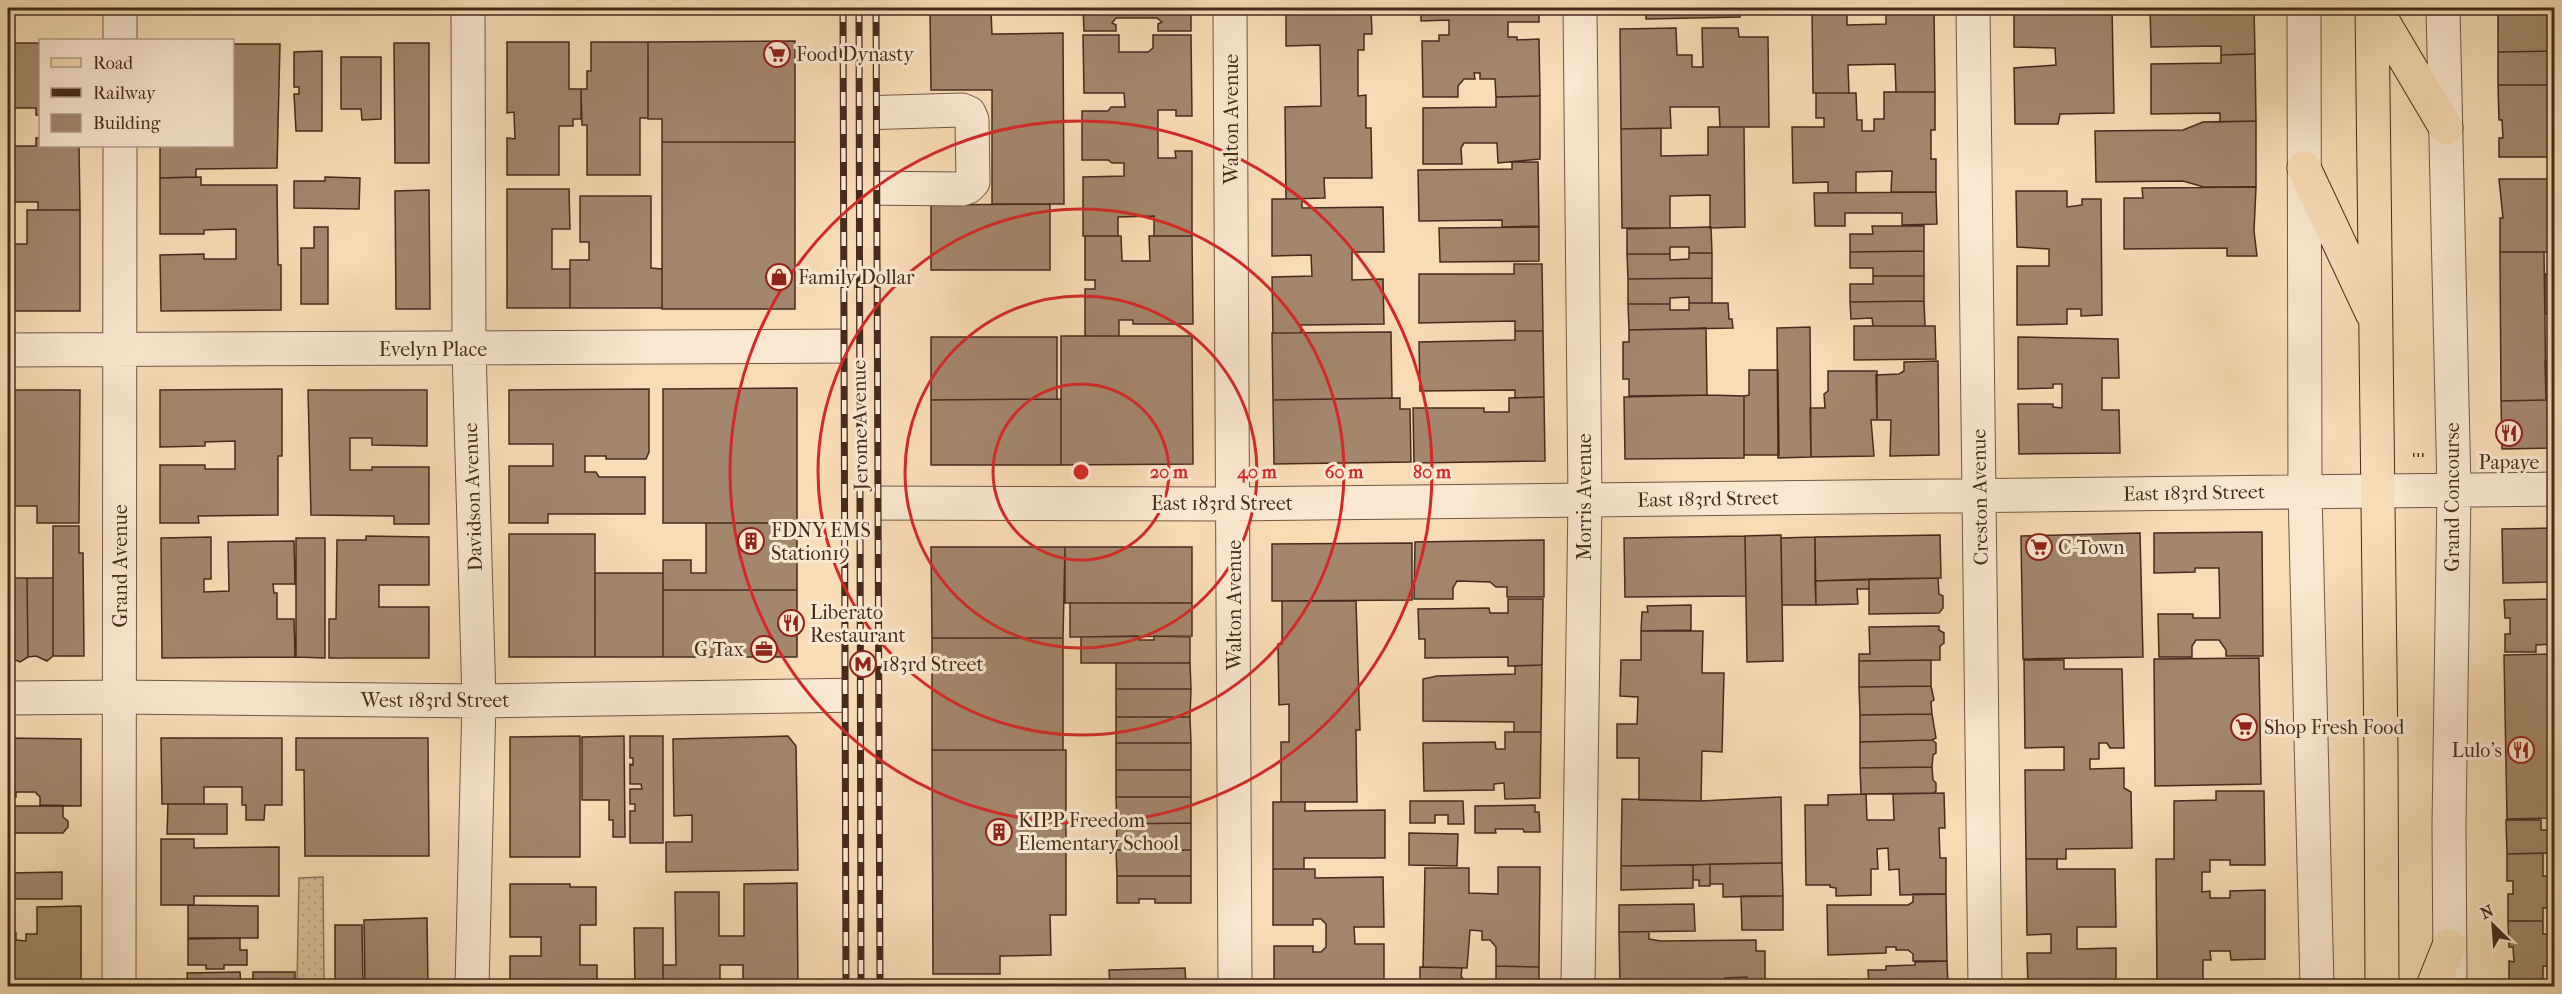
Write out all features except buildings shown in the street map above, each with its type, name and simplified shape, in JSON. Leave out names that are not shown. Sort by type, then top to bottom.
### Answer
[{"type":"main road","name":"Jerome Avenue","points":[[860,8],[859,346],[864,987]]},
{"type":"main road","points":[[2374,8],[2446,128]]},
{"type":"main road","points":[[2374,8],[2382,987]]},
{"type":"main road","points":[[2304,168],[2376,323]]},
{"type":"main road","points":[[2433,987],[2449,946]]},
{"type":"street","points":[[120,8],[120,39]]},
{"type":"street","name":"Davidson Avenue","points":[[468,8],[469,349],[479,701],[472,987]]},
{"type":"street","name":"Walton Avenue","points":[[1230,8],[1235,987]]},
{"type":"street","name":"Morris Avenue","points":[[1578,987],[1585,500],[1580,8]]},
{"type":"street","name":"Creston Avenue","points":[[1973,8],[1981,495],[1985,987]]},
{"type":"street","points":[[2304,8],[2305,492],[2317,987]]},
{"type":"street","name":"Grand Concourse","points":[[2443,8],[2454,490],[2449,825],[2450,987]]},
{"type":"street","points":[[860,113],[962,110],[969,113],[972,120],[973,182],[962,189],[860,188]]},
{"type":"street","name":"Grand Avenue","points":[[118,987],[120,147]]},
{"type":"street","name":"Evelyn Place","points":[[8,350],[859,346]]},
{"type":"street","name":"East 183rd Street","points":[[861,503],[1234,504],[2554,489]]},
{"type":"street","name":"West 183rd Street","points":[[8,698],[479,701],[863,695]]},
{"type":"shaded area","points":[[323,877],[324,986],[297,986],[299,878]]},
{"type":"railway","points":[[843,8],[846,986]]},
{"type":"railway","points":[[859,8],[861,986]]},
{"type":"railway","points":[[876,8],[880,986]]},
{"type":"place","name":"Food Dynasty","points":[[777,54]]},
{"type":"place","name":"Family Dollar","points":[[779,277]]},
{"type":"place","name":"Papaye","points":[[2509,433]]},
{"type":"place","name":"FDNY EMS Station19","points":[[751,541]]},
{"type":"place","name":"C-Town","points":[[2039,547]]},
{"type":"place","name":"Liberato Restaurant","points":[[791,623]]},
{"type":"place","name":"G Tax","points":[[764,649]]},
{"type":"place","name":"183rd Street","points":[[863,664]]},
{"type":"place","name":"Shop Fresh Food","points":[[2244,727]]},
{"type":"place","name":"Lulo’s","points":[[2521,750]]},
{"type":"place","name":"KIPP Freedom Elementary School","points":[[999,832]]}]
